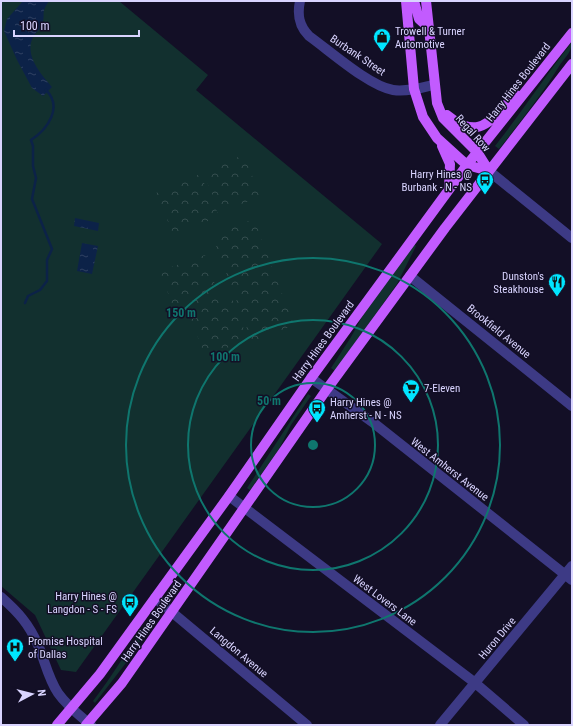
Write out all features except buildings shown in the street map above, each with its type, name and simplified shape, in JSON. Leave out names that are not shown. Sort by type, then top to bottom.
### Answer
[{"type":"main road","name":"Regal Row","points":[[406,1],[414,89],[423,117],[437,138],[467,165],[488,172]]},
{"type":"main road","points":[[414,1],[419,19],[428,27]]},
{"type":"main road","name":"Regal Row","points":[[426,1],[433,85],[439,108],[443,118],[477,152],[488,172]]},
{"type":"main road","name":"Harry Hines Boulevard","points":[[57,725],[100,674],[467,165],[572,33]]},
{"type":"main road","points":[[571,65],[572,55]]},
{"type":"main road","name":"Harry Hines Boulevard","points":[[89,724],[122,683],[327,389],[488,172],[571,65]]},
{"type":"main road","points":[[439,108],[463,127],[480,127],[532,83]]},
{"type":"main road","points":[[437,138],[449,158],[450,172],[448,191]]},
{"type":"street","name":"Burbank Street","points":[[300,1],[298,10],[299,18],[303,29],[309,36],[367,78],[382,86],[400,91],[433,85]]},
{"type":"street","points":[[488,172],[572,238]]},
{"type":"street","name":"Brookfield Avenue","points":[[410,276],[572,406]]},
{"type":"street","name":"West Amherst Avenue","points":[[312,378],[375,424],[568,577]]},
{"type":"street","name":"West Lovers Lane","points":[[229,496],[474,682],[524,725]]},
{"type":"street","name":"Huron Drive","points":[[440,725],[474,682],[568,577],[572,566]]},
{"type":"street","points":[[1,597],[20,614],[37,644],[48,675],[58,693],[72,709],[89,724]]},
{"type":"street","name":"Langdon Avenue","points":[[155,598],[307,725]]},
{"type":"green space","points":[[1,1],[119,1],[208,75],[196,90],[382,244],[76,672],[61,670],[35,615],[1,586]]},
{"type":"green space","points":[[572,42],[569,53],[530,109],[499,149],[495,146]]},
{"type":"green space","points":[[243,155],[261,196],[220,213],[203,172]]},
{"type":"green space","points":[[200,174],[219,216],[174,236],[156,193]]},
{"type":"green space","points":[[254,219],[294,325],[252,342],[212,235]]},
{"type":"green space","points":[[414,244],[416,246],[397,284],[335,371],[331,368],[362,317]]},
{"type":"green space","points":[[205,255],[221,302],[232,298],[248,340],[205,356],[189,314],[177,318],[160,271]]},
{"type":"green space","points":[[308,394],[311,396],[291,425],[279,449],[250,490],[247,488]]},
{"type":"green space","points":[[150,618],[153,620],[129,659],[95,703],[93,701]]},
{"type":"water","points":[[23,1],[49,1],[44,11],[41,26],[33,37],[31,44],[32,58],[52,87],[43,96],[32,88],[4,31],[7,19]]},
{"type":"water","points":[[75,218],[99,223],[98,231],[74,226]]},
{"type":"water","points":[[82,243],[98,246],[92,274],[77,271]]},
{"type":"waterway","points":[[25,303],[28,296],[40,290],[47,281],[47,260],[52,249],[32,199],[36,178],[33,166],[33,146],[31,140],[48,124],[53,110],[51,97],[46,90]]},
{"type":"place","name":"Trowell & Turner Automotive","points":[[382,52]]},
{"type":"place","name":"Harry Hines @ Burbank - N - NS","points":[[485,195]]},
{"type":"place","name":"Dunston's Steakhouse","points":[[557,297]]},
{"type":"place","name":"7-Eleven","points":[[411,403]]},
{"type":"place","name":"Harry Hines @ Amherst - N - NS","points":[[317,423]]},
{"type":"place","name":"Harry Hines @ Langdon - S - FS","points":[[130,617]]},
{"type":"place","name":"Promise Hospital of Dallas","points":[[15,662]]}]
